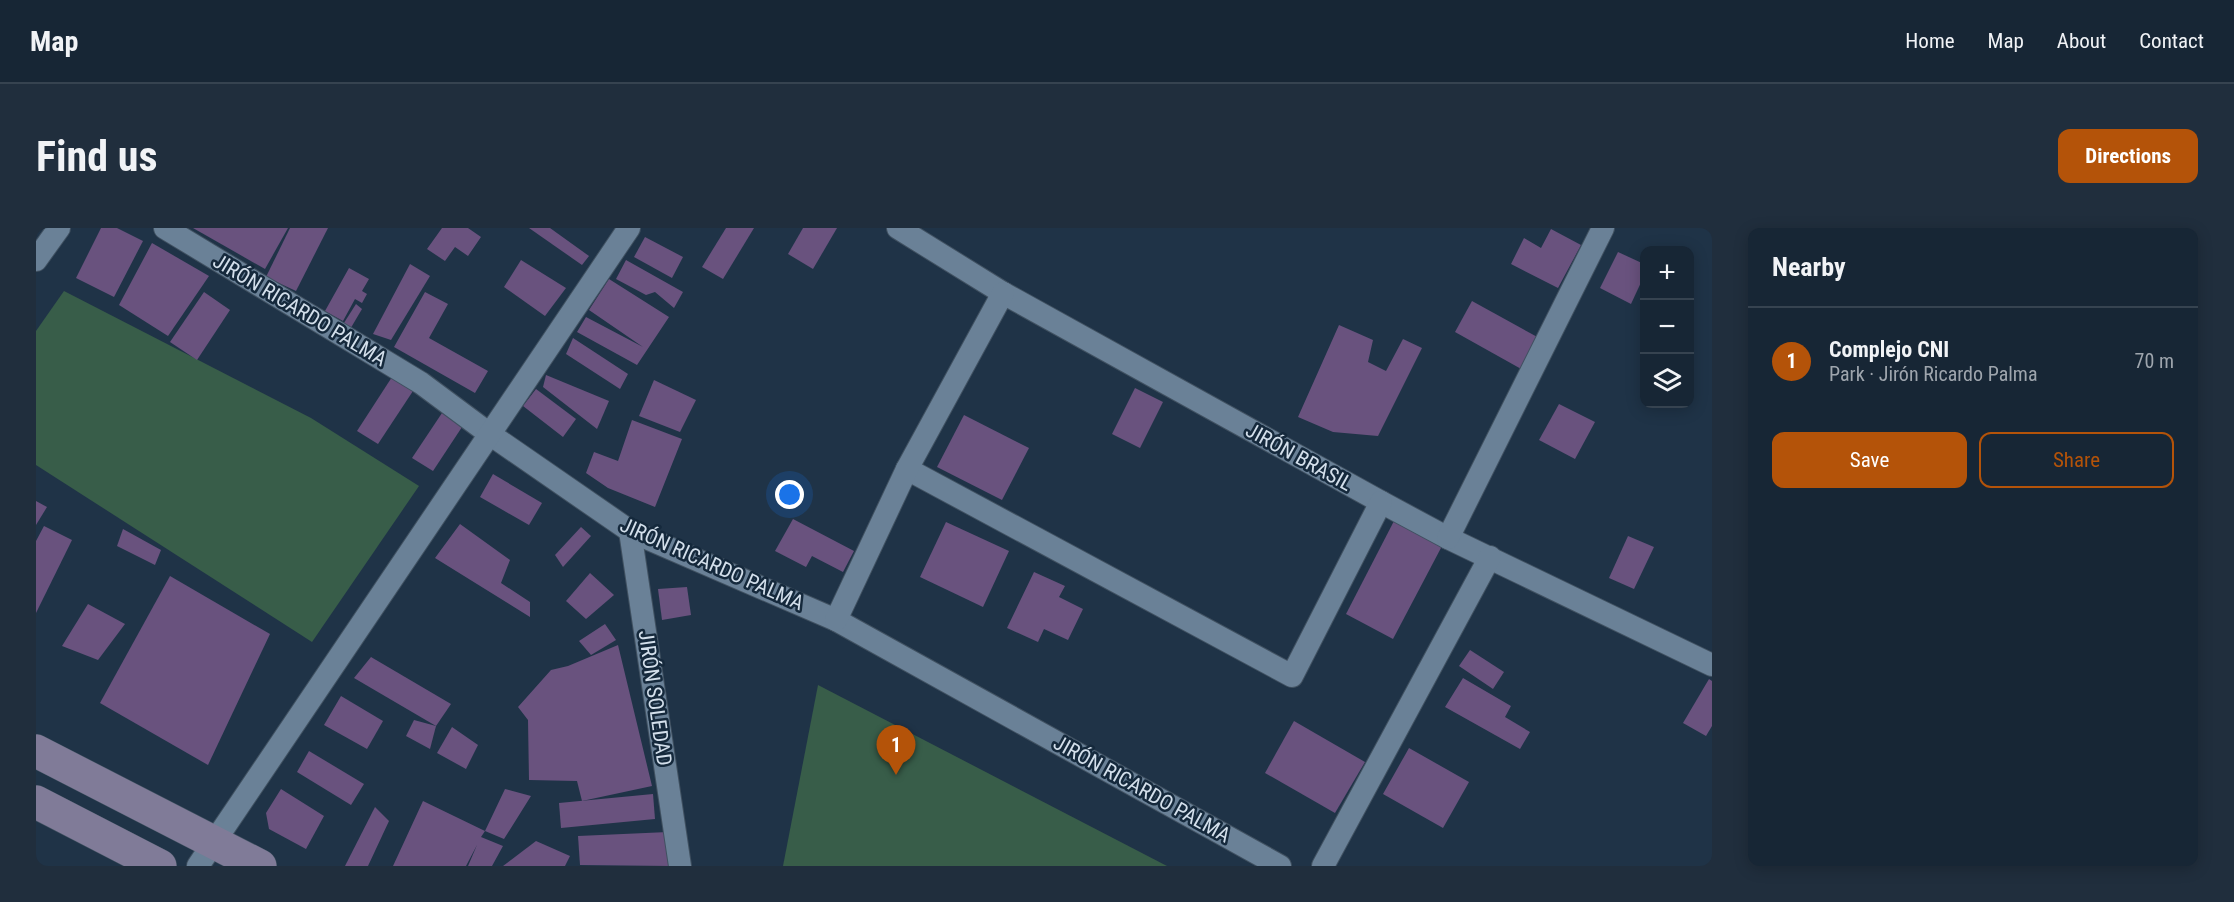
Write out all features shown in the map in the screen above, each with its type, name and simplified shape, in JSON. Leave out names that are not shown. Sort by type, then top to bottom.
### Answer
[{"type":"main road","points":[[36,751],[205,854],[260,866]]},
{"type":"main road","points":[[36,802],[160,866]]},
{"type":"street","points":[[36,260],[59,228]]},
{"type":"street","name":"JIRÓN RICARDO PALMA","points":[[165,228],[421,382],[491,435],[630,531],[836,620],[1280,866]]},
{"type":"street","points":[[205,854],[491,435],[629,228]]},
{"type":"street","name":"JIRÓN BRASIL","points":[[898,228],[1003,293],[1448,538],[1712,665]]},
{"type":"street","points":[[1448,538],[1603,228]]},
{"type":"street","points":[[836,620],[907,469],[1003,293]]},
{"type":"street","points":[[907,469],[1292,676],[1381,502]]},
{"type":"street","name":"JIRÓN SOLEDAD","points":[[630,531],[680,866]]},
{"type":"street","points":[[1323,866],[1490,557]]},
{"type":"green space","points":[[64,291],[311,418],[419,486],[312,642],[36,465],[36,331]]},
{"type":"green space","points":[[818,685],[1167,866],[783,866]]},
{"type":"building","points":[[101,228],[117,228],[143,241],[114,297],[76,278]]},
{"type":"building","points":[[193,228],[288,228],[265,269]]},
{"type":"building","points":[[290,228],[328,228],[296,291],[266,277]]},
{"type":"building","points":[[442,228],[468,228],[481,237],[468,256],[455,247],[445,261],[427,249]]},
{"type":"building","points":[[529,228],[550,228],[589,256],[582,265]]},
{"type":"building","points":[[726,228],[754,228],[723,279],[702,267]]},
{"type":"building","points":[[803,228],[837,228],[813,269],[788,254]]},
{"type":"building","points":[[1551,229],[1581,245],[1558,288],[1511,264],[1524,238],[1541,248]]},
{"type":"building","points":[[645,237],[683,257],[672,278],[634,257]]},
{"type":"building","points":[[152,243],[209,276],[168,336],[119,305]]},
{"type":"building","points":[[1618,252],[1640,262],[1640,285],[1631,304],[1600,288]]},
{"type":"building","points":[[521,260],[566,288],[545,316],[504,287]]},
{"type":"building","points":[[626,260],[683,292],[674,308],[655,292],[646,295],[616,279]]},
{"type":"building","points":[[410,264],[430,276],[391,340],[373,334]]},
{"type":"building","points":[[349,268],[369,279],[362,291],[367,294],[362,303],[355,299],[343,321],[325,311]]},
{"type":"building","points":[[609,279],[669,317],[637,365],[577,332],[586,317],[643,347],[589,310]]},
{"type":"building","points":[[204,292],[230,310],[197,360],[170,342]]},
{"type":"building","points":[[425,292],[448,304],[429,338],[488,371],[475,393],[394,347]]},
{"type":"building","points":[[1472,301],[1541,339],[1523,370],[1455,332]]},
{"type":"building","points":[[356,304],[362,309],[349,331],[342,326]]},
{"type":"building","points":[[1339,325],[1373,340],[1368,362],[1386,371],[1403,339],[1422,348],[1378,436],[1333,432],[1298,417]]},
{"type":"building","points":[[573,338],[628,374],[620,389],[566,354]]},
{"type":"building","points":[[546,375],[609,401],[597,429],[543,387]]},
{"type":"building","points":[[392,377],[413,391],[378,444],[357,431]]},
{"type":"building","points":[[654,380],[696,400],[680,432],[639,416]]},
{"type":"building","points":[[1135,388],[1163,402],[1140,448],[1112,434]]},
{"type":"building","points":[[536,389],[576,419],[563,437],[523,406]]},
{"type":"building","points":[[1559,404],[1595,422],[1575,459],[1539,440]]},
{"type":"building","points":[[444,410],[464,424],[433,471],[412,458]]},
{"type":"building","points":[[964,415],[1029,448],[1002,500],[937,467]]},
{"type":"building","points":[[632,420],[682,439],[655,507],[608,488],[586,473],[594,452],[618,461]]},
{"type":"building","points":[[493,474],[542,503],[529,525],[480,497]]},
{"type":"building","points":[[36,501],[47,507],[36,525]]},
{"type":"building","points":[[793,519],[854,551],[843,572],[812,556],[806,567],[775,551]]},
{"type":"building","points":[[1394,521],[1442,546],[1393,639],[1346,614]]},
{"type":"building","points":[[946,522],[1009,551],[983,607],[920,577]]},
{"type":"building","points":[[460,524],[510,560],[501,583],[530,602],[530,617],[435,558]]},
{"type":"building","points":[[44,526],[72,540],[36,613],[36,541]]},
{"type":"building","points":[[581,527],[591,536],[563,567],[555,555]]},
{"type":"building","points":[[123,529],[161,550],[155,565],[117,546]]},
{"type":"building","points":[[1628,536],[1654,547],[1634,589],[1609,578]]},
{"type":"building","points":[[1034,572],[1065,586],[1059,597],[1083,609],[1068,640],[1044,629],[1038,642],[1007,628]]},
{"type":"building","points":[[590,573],[614,595],[586,619],[566,601]]},
{"type":"building","points":[[170,576],[270,634],[208,765],[100,703]]},
{"type":"building","points":[[687,587],[691,615],[662,620],[658,589]]},
{"type":"building","points":[[88,604],[125,624],[98,660],[62,646]]},
{"type":"building","points":[[605,624],[616,640],[591,655],[579,641]]},
{"type":"building","points":[[618,645],[652,786],[582,801],[577,781],[529,780],[528,720],[518,707],[551,670],[568,666]]},
{"type":"building","points":[[1470,650],[1504,672],[1493,689],[1459,666]]},
{"type":"building","points":[[371,657],[451,704],[436,726],[354,678]]},
{"type":"building","points":[[1463,678],[1511,706],[1505,717],[1530,732],[1520,749],[1445,707]]},
{"type":"building","points":[[1709,679],[1712,681],[1712,726],[1706,736],[1683,723]]},
{"type":"building","points":[[341,696],[383,721],[367,749],[324,725]]},
{"type":"building","points":[[414,720],[436,726],[430,749],[406,736]]},
{"type":"building","points":[[1294,721],[1365,762],[1335,813],[1265,773]]},
{"type":"building","points":[[452,727],[478,745],[466,769],[437,753]]},
{"type":"building","points":[[1409,748],[1469,782],[1443,828],[1383,794]]},
{"type":"building","points":[[309,751],[364,784],[351,805],[297,772]]},
{"type":"building","points":[[281,789],[324,816],[306,849],[269,829],[266,813]]},
{"type":"building","points":[[505,789],[531,796],[504,839],[485,831]]},
{"type":"building","points":[[653,794],[655,819],[561,828],[559,803]]},
{"type":"building","points":[[423,801],[485,831],[481,837],[503,846],[492,866],[468,866],[477,845],[466,866],[393,866]]},
{"type":"building","points":[[375,807],[389,821],[368,866],[345,866]]},
{"type":"building","points":[[668,832],[670,866],[580,865],[578,836]]},
{"type":"building","points":[[536,841],[570,856],[565,866],[503,866]]},
{"type":"place","name":"Complejo CNI","points":[[896,775]]}]
